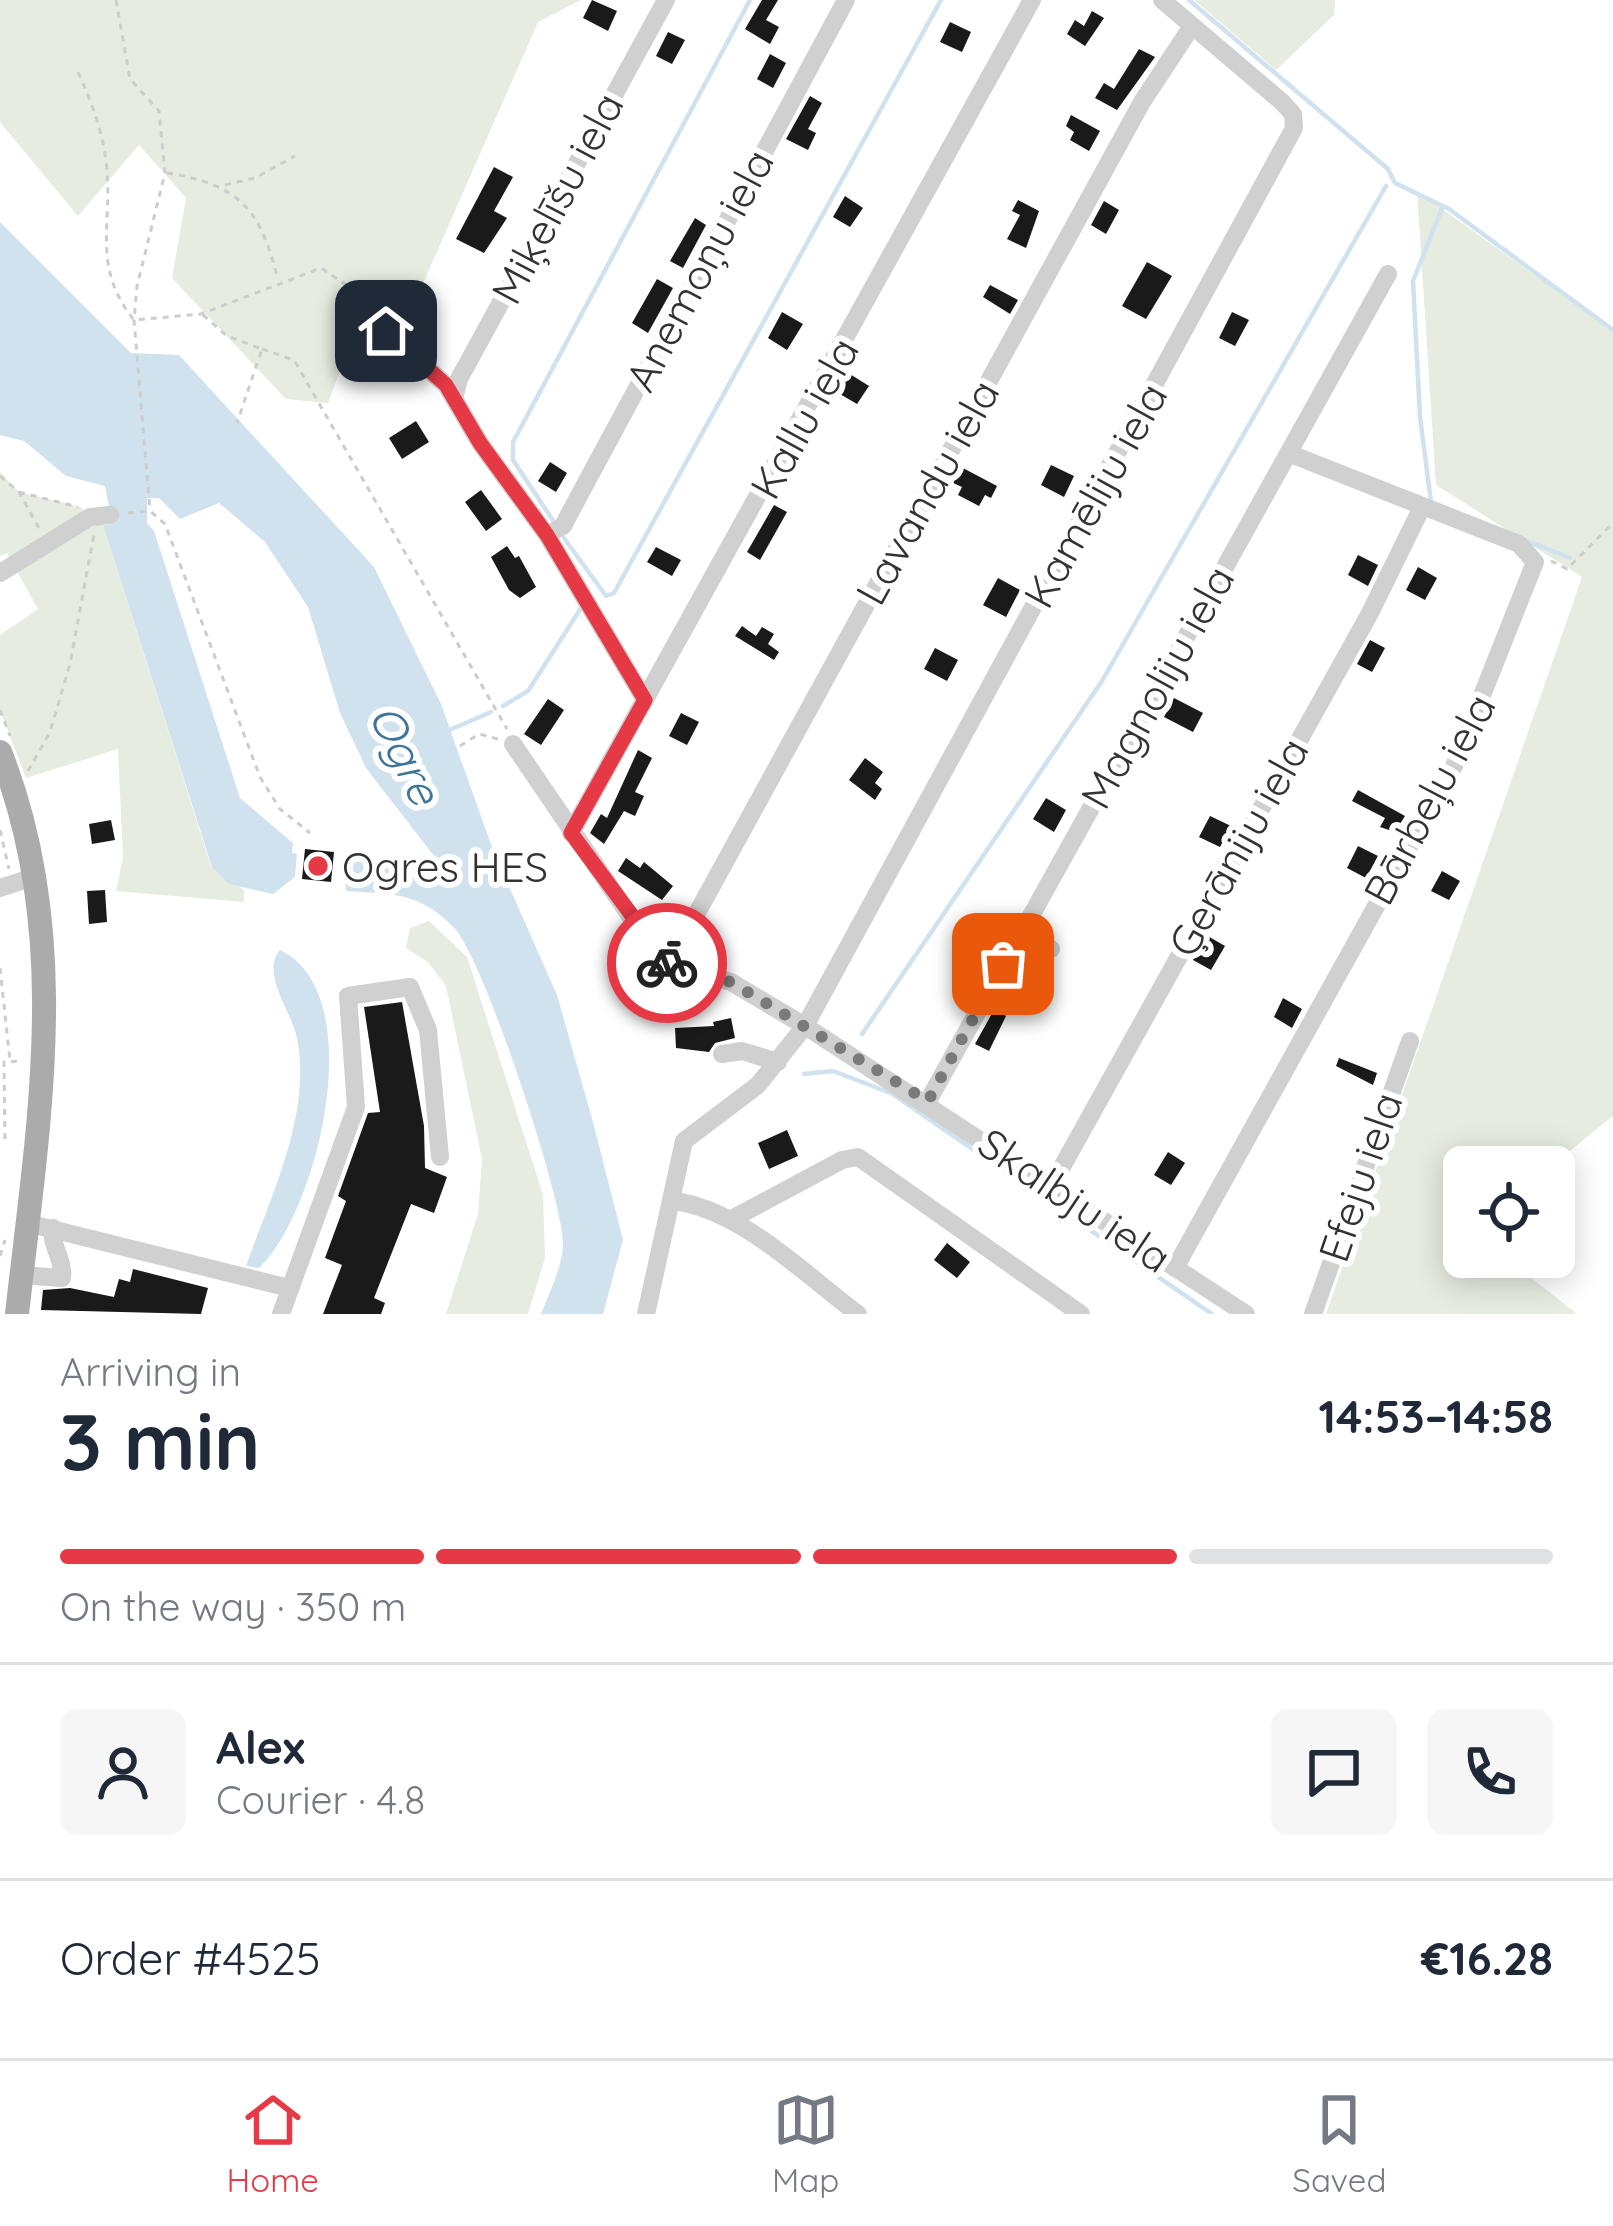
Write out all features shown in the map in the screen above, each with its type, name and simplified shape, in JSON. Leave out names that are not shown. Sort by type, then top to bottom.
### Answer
[{"type":"main road","points":[[0,752],[10,884],[45,958],[47,1052],[17,1314]]},
{"type":"street","name":"Miķelīšu iela","points":[[454,399],[459,379],[666,0]]},
{"type":"street","name":"Anemoņu iela","points":[[547,535],[562,526],[573,507],[846,0]]},
{"type":"street","name":"Kallu iela","points":[[571,833],[1032,0]]},
{"type":"street","name":"Kamēliju iela","points":[[805,1026],[1294,128],[1293,114],[1282,102],[1162,0]]},
{"type":"street","name":"Lavandu iela","points":[[669,964],[1142,102],[1192,26]]},
{"type":"street","name":"Magnoliju iela","points":[[928,1101],[1388,274]]},
{"type":"street","points":[[386,331],[427,363],[454,399],[547,535],[645,700]]},
{"type":"street","name":"Bārbeļu iela","points":[[1175,1268],[1454,766],[1533,571],[1532,552],[1519,544],[1288,453]]},
{"type":"street","name":"Ģerāniju iela","points":[[1053,1183],[1370,614],[1421,509]]},
{"type":"street","points":[[0,573],[100,516]]},
{"type":"street","points":[[514,746],[652,948],[669,964]]},
{"type":"street","points":[[1021,931],[1051,949]]},
{"type":"street","name":"Skalbju iela","points":[[669,964],[731,982],[805,1026],[928,1101],[1246,1314]]},
{"type":"street","points":[[280,1314],[356,1107],[348,996],[410,987],[428,1030],[440,1157]]},
{"type":"street","points":[[646,1314],[684,1142],[744,1097],[805,1026]]},
{"type":"street","name":"Efeju iela","points":[[1313,1314],[1410,1042]]},
{"type":"street","points":[[722,1054],[742,1051],[778,1062]]},
{"type":"street","points":[[730,1220],[842,1160],[858,1157],[1081,1314]]},
{"type":"street","points":[[674,1202],[700,1205],[730,1220],[858,1314]]},
{"type":"street","points":[[30,1228],[83,1234],[289,1288]]},
{"type":"street","points":[[22,1274],[62,1278],[64,1259],[52,1238],[30,1228]]},
{"type":"path","points":[[116,0],[130,79],[159,111],[165,173],[137,286],[134,320],[148,511],[171,534],[268,794],[310,833]]},
{"type":"path","points":[[78,72],[97,117],[106,159],[110,210],[103,252],[134,320]]},
{"type":"path","points":[[165,173],[224,185],[255,178],[295,156]]},
{"type":"path","points":[[224,185],[267,235],[279,281]]},
{"type":"path","points":[[134,320],[201,314],[321,268],[352,289],[386,331]]},
{"type":"path","points":[[201,314],[227,337],[294,360],[514,746]]},
{"type":"path","points":[[237,423],[262,349]]},
{"type":"path","points":[[0,476],[19,492],[45,538]]},
{"type":"path","points":[[19,492],[100,516],[76,641],[50,732],[26,778]]},
{"type":"path","points":[[1567,569],[1613,524]]},
{"type":"path","points":[[460,746],[489,734],[514,746]]},
{"type":"path","points":[[0,830],[10,884]]},
{"type":"path","points":[[0,968],[10,1062]]},
{"type":"path","points":[[21,1139],[3,1139],[4,1062],[29,1060],[28,1075]]},
{"type":"path","points":[[0,1256],[30,1228]]},
{"type":"shaded area","points":[[0,0],[581,0],[538,22],[421,288],[386,319],[350,374],[341,368],[328,403],[286,399],[172,278],[186,198],[139,145],[78,216],[0,122]]},
{"type":"shaded area","points":[[1194,0],[1335,0],[1334,15],[1276,70]]},
{"type":"shaded area","points":[[1417,191],[1613,331],[1613,1116],[1575,1147],[1443,1146],[1443,1278],[1532,1278],[1577,1314],[1326,1314],[1582,577],[1436,485]]},
{"type":"shaded area","points":[[0,472],[19,492],[80,507],[103,525],[211,866],[244,890],[244,902],[116,891],[123,858],[118,749],[26,778],[0,710],[0,635],[38,609],[7,553],[0,556]]},
{"type":"shaded area","points":[[429,921],[467,957],[543,1195],[545,1258],[528,1314],[446,1314],[478,1214],[482,1159],[446,986],[428,962],[406,948],[410,928]]},
{"type":"water","name":"Ogre","points":[[0,222],[131,353],[179,355],[374,567],[441,704],[493,850],[557,995],[623,1240],[603,1314],[541,1314],[561,1261],[560,1218],[520,1081],[468,950],[455,929],[418,902],[346,891],[344,860],[350,855],[423,865],[434,856],[366,768],[340,713],[308,607],[265,542],[219,503],[180,519],[159,498],[147,498],[147,523],[154,531],[240,798],[293,843],[292,853],[297,854],[295,877],[273,894],[229,884],[212,867],[103,525],[112,524],[105,486],[66,476],[24,441],[0,435]]},
{"type":"water","points":[[280,950],[308,974],[324,1011],[329,1056],[326,1105],[300,1202],[259,1268],[246,1266],[277,1183],[299,1096],[297,1038],[275,981]]},
{"type":"building","points":[[592,0],[617,11],[608,31],[583,18]]},
{"type":"building","points":[[762,0],[778,0],[766,20],[779,27],[770,44],[745,29]]},
{"type":"building","points":[[1092,11],[1104,18],[1085,46],[1067,34],[1075,20],[1084,26]]},
{"type":"building","points":[[950,22],[971,32],[962,52],[940,42]]},
{"type":"building","points":[[668,32],[685,40],[672,64],[656,56]]},
{"type":"building","points":[[1139,49],[1155,57],[1117,110],[1095,98],[1104,83],[1114,89]]},
{"type":"building","points":[[770,54],[786,63],[773,88],[757,79]]},
{"type":"building","points":[[810,96],[822,103],[808,129],[816,133],[808,150],[786,139]]},
{"type":"building","points":[[1071,115],[1100,131],[1089,151],[1070,140],[1074,132],[1066,126]]},
{"type":"building","points":[[494,167],[513,177],[494,211],[507,218],[484,253],[456,239]]},
{"type":"building","points":[[845,196],[863,208],[850,227],[833,217]]},
{"type":"building","points":[[1018,200],[1039,211],[1026,248],[1007,239],[1020,215],[1012,211]]},
{"type":"building","points":[[1104,201],[1119,210],[1106,234],[1091,225]]},
{"type":"building","points":[[695,218],[706,225],[683,268],[670,261]]},
{"type":"building","points":[[1147,262],[1172,276],[1146,319],[1122,306]]},
{"type":"building","points":[[657,279],[673,288],[648,333],[632,323]]},
{"type":"building","points":[[990,285],[1018,300],[1010,314],[983,297]]},
{"type":"building","points":[[782,312],[803,324],[787,350],[768,338]]},
{"type":"building","points":[[1232,312],[1249,320],[1235,346],[1219,338]]},
{"type":"building","points":[[845,371],[869,386],[857,404],[833,390]]},
{"type":"building","points":[[416,421],[429,442],[402,459],[389,438]]},
{"type":"building","points":[[550,462],[567,473],[556,492],[538,481]]},
{"type":"building","points":[[1051,465],[1074,476],[1064,497],[1041,485]]},
{"type":"building","points":[[961,467],[997,486],[991,498],[985,495],[979,506],[958,495],[962,487],[953,483]]},
{"type":"building","points":[[481,490],[502,519],[486,531],[465,502]]},
{"type":"building","points":[[774,505],[787,512],[760,560],[747,552]]},
{"type":"building","points":[[507,546],[515,558],[519,556],[536,587],[520,598],[509,590],[491,557]]},
{"type":"building","points":[[656,547],[681,560],[672,576],[647,562]]},
{"type":"building","points":[[1358,555],[1378,565],[1368,586],[1348,575]]},
{"type":"building","points":[[1418,567],[1437,578],[1425,600],[1406,590]]},
{"type":"building","points":[[998,578],[1020,590],[1006,617],[983,605]]},
{"type":"building","points":[[742,626],[756,636],[762,627],[774,634],[768,644],[779,652],[774,660],[735,636]]},
{"type":"building","points":[[1370,640],[1385,648],[1372,672],[1357,664]]},
{"type":"building","points":[[935,648],[958,660],[947,681],[924,669]]},
{"type":"building","points":[[1174,698],[1203,713],[1193,732],[1164,717]]},
{"type":"building","points":[[548,699],[564,710],[541,745],[524,734]]},
{"type":"building","points":[[681,713],[699,722],[687,745],[669,736]]},
{"type":"building","points":[[638,750],[652,758],[635,792],[644,796],[635,816],[624,811],[604,844],[590,833],[601,814],[607,818]]},
{"type":"building","points":[[865,758],[883,772],[875,783],[882,789],[875,800],[849,780]]},
{"type":"building","points":[[1358,790],[1405,816],[1395,832],[1380,827],[1385,818],[1352,801]]},
{"type":"building","points":[[1046,798],[1066,810],[1054,832],[1033,819]]},
{"type":"building","points":[[1210,816],[1231,826],[1220,847],[1199,837]]},
{"type":"building","points":[[111,820],[115,840],[92,844],[89,824]]},
{"type":"building","points":[[1358,846],[1378,856],[1366,878],[1347,868]]},
{"type":"building","name":"Ogres HES","points":[[305,849],[334,852],[331,882],[302,879]]},
{"type":"building","points":[[626,858],[640,868],[644,862],[673,886],[662,900],[618,871]]},
{"type":"building","points":[[1442,871],[1460,881],[1449,900],[1431,891]]},
{"type":"building","points":[[105,890],[107,922],[89,924],[87,891]]},
{"type":"building","points":[[1206,935],[1225,946],[1211,970],[1193,960]]},
{"type":"building","points":[[1283,998],[1302,1009],[1292,1028],[1274,1017]]},
{"type":"building","points":[[402,1002],[424,1126],[425,1168],[447,1177],[434,1213],[411,1204],[374,1298],[385,1303],[381,1314],[323,1314],[342,1265],[325,1258],[346,1201],[338,1196],[368,1113],[380,1112],[364,1007]]},
{"type":"building","points":[[995,1008],[1006,1016],[989,1051],[975,1044]]},
{"type":"building","points":[[731,1018],[735,1038],[715,1043],[709,1052],[676,1048],[675,1028],[714,1026],[713,1022]]},
{"type":"building","points":[[1339,1058],[1377,1073],[1373,1085],[1336,1066]]},
{"type":"building","points":[[787,1130],[798,1156],[769,1169],[758,1143]]},
{"type":"building","points":[[1168,1152],[1185,1163],[1171,1185],[1154,1175]]},
{"type":"building","points":[[947,1243],[970,1262],[957,1278],[934,1260]]},
{"type":"building","points":[[133,1269],[208,1288],[201,1314],[41,1310],[43,1290],[70,1288],[114,1297],[119,1279],[130,1282]]},
{"type":"waterway","points":[[554,522],[513,460],[513,442],[750,0]]},
{"type":"waterway","points":[[564,538],[606,596],[614,593],[941,0]]},
{"type":"waterway","points":[[1189,0],[1388,169],[1395,183],[1449,209],[1613,330]]},
{"type":"waterway","points":[[862,1034],[1102,681],[1386,186]]},
{"type":"waterway","points":[[1431,502],[1420,417],[1413,281],[1443,206]]},
{"type":"waterway","points":[[1525,540],[1570,558]]},
{"type":"waterway","points":[[503,706],[528,691],[581,608]]},
{"type":"waterway","name":"Ogre","points":[[447,731],[491,712]]},
{"type":"waterway","points":[[804,1074],[833,1071],[891,1093],[1212,1314]]},
{"type":"way so far","points":[[667,963],[731,982],[928,1101],[1003,964]]},
{"type":"place","name":"Ogres HES","points":[[318,866]]},
{"type":"route","points":[[386,331],[413,350],[446,385],[480,443],[547,535],[645,700],[571,833],[667,963]]}]
